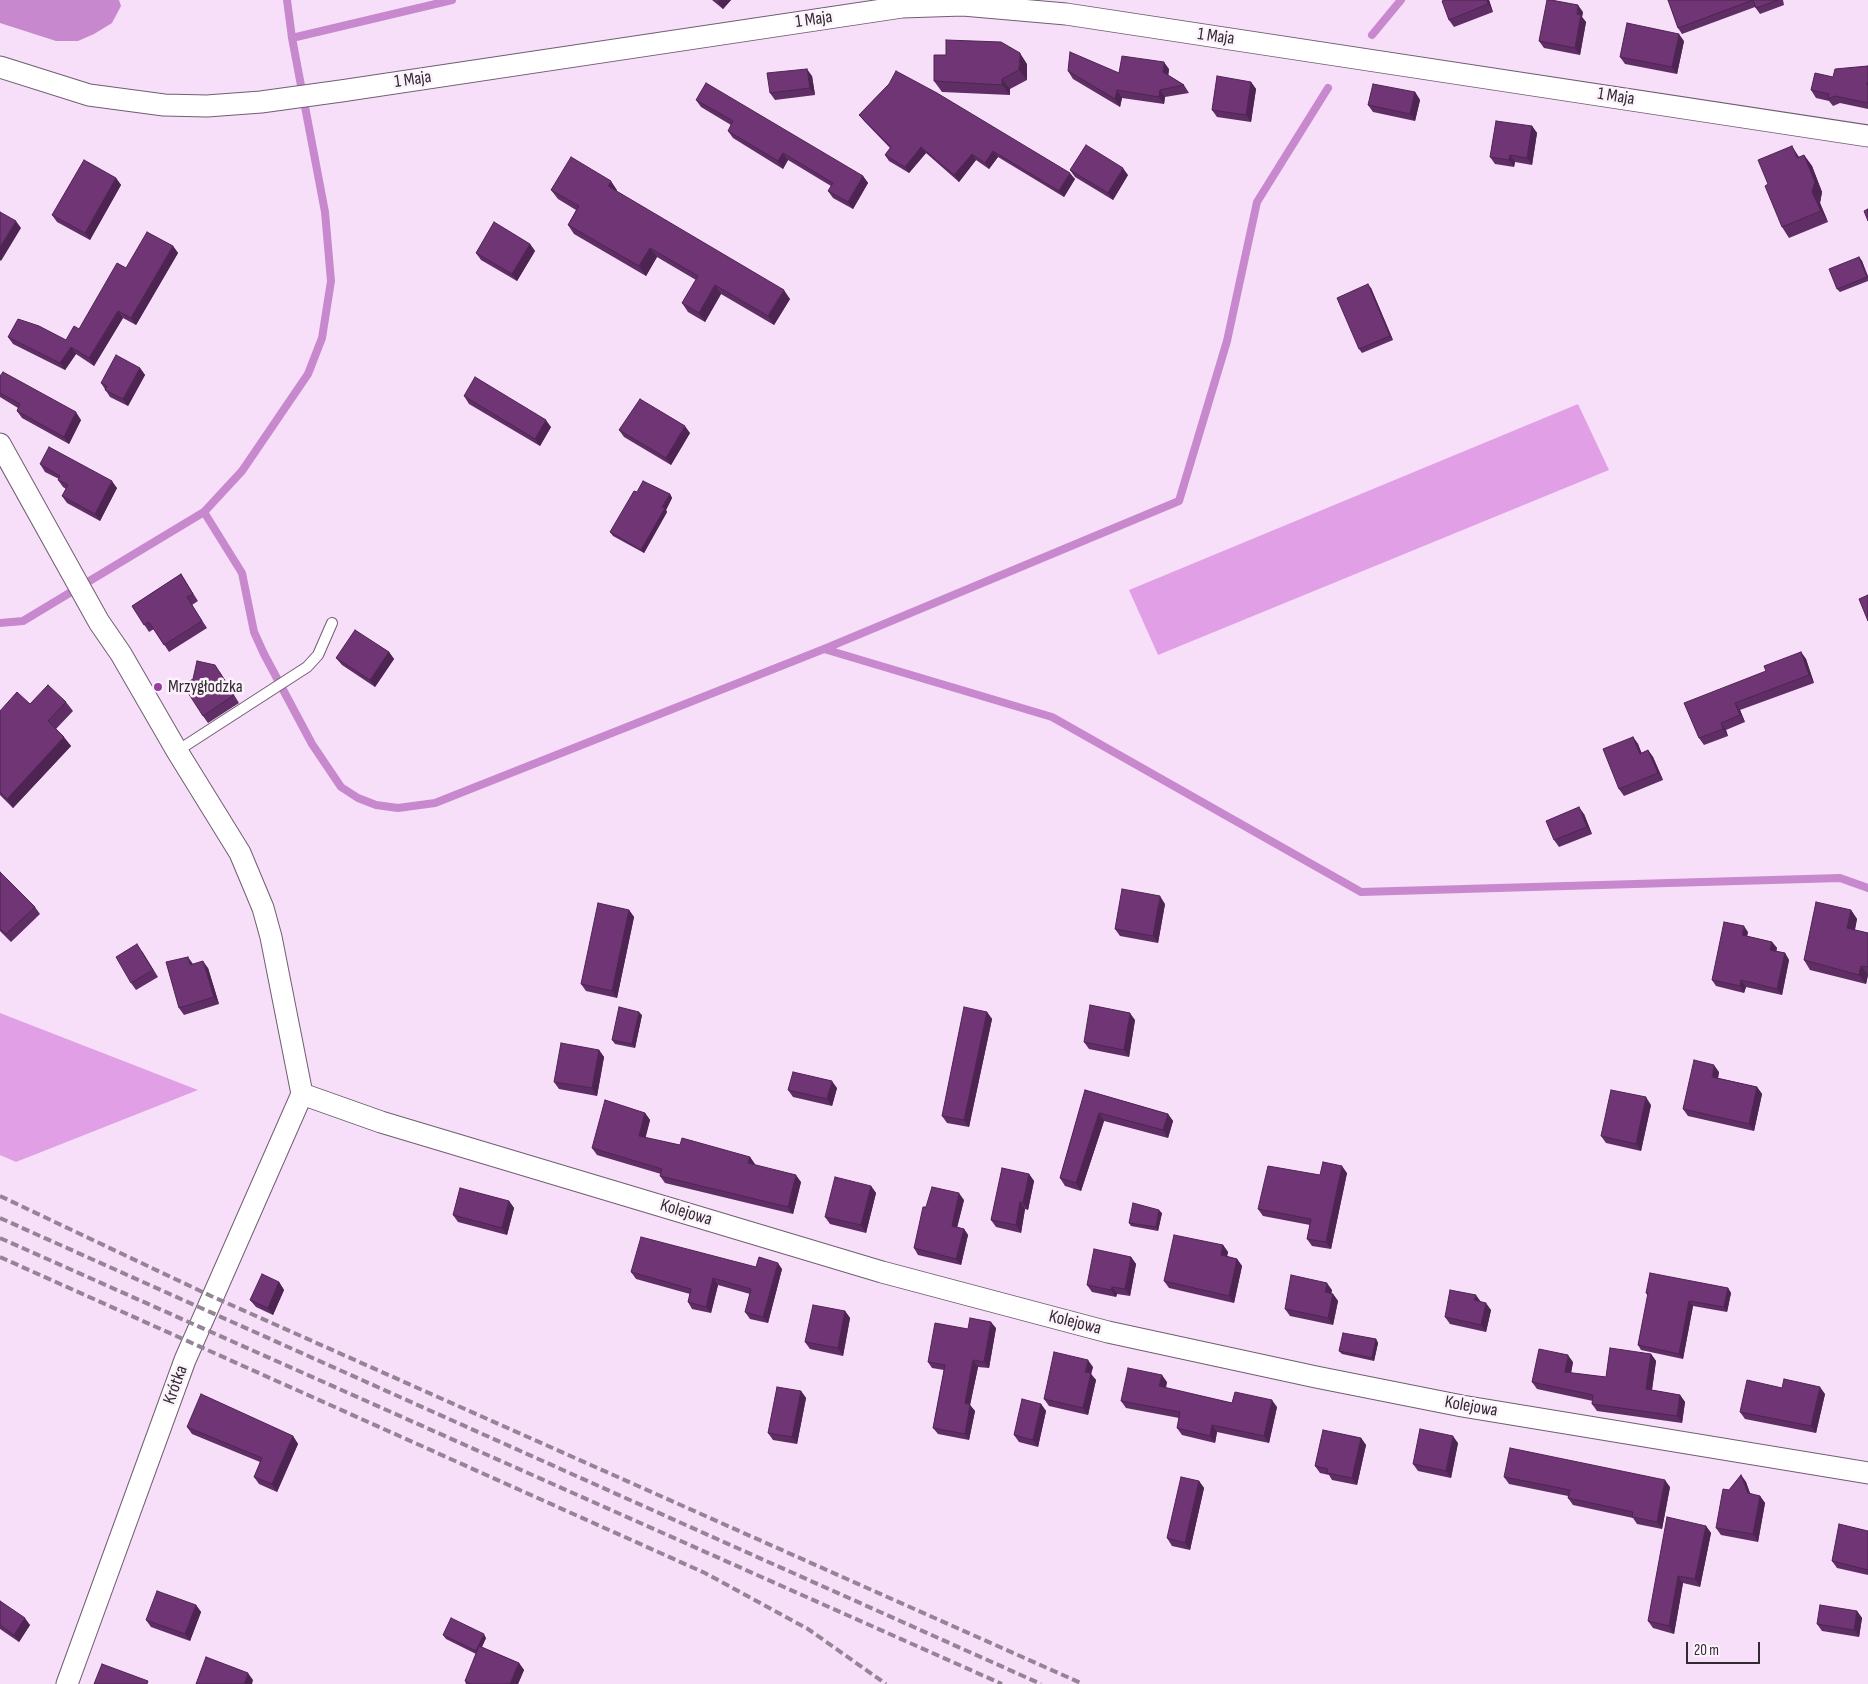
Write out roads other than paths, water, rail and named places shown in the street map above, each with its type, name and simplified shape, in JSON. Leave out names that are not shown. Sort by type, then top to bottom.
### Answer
[{"type":"street","name":"1 Maja","points":[[0,67],[89,96],[127,101],[207,106],[261,102],[902,7],[964,2],[1066,14],[1868,136]]},
{"type":"street","points":[[0,444],[99,622],[121,654],[177,751],[240,853],[263,908],[271,937],[302,1094]]},
{"type":"street","name":"Kolejowa","points":[[302,1094],[391,1125],[882,1272],[1108,1332],[1306,1375],[1462,1406],[1868,1473]]},
{"type":"street","name":"Krótka","points":[[67,1684],[185,1360],[302,1094]]},
{"type":"lane","points":[[177,751],[253,704],[272,688],[307,667],[318,655],[332,623]]},
{"type":"waterway","points":[[0,623],[23,621],[204,512],[242,471],[308,374],[322,338],[331,281],[325,212],[292,38],[287,0]]},
{"type":"waterway","points":[[292,38],[452,0]]},
{"type":"waterway","points":[[1372,35],[1401,0]]},
{"type":"waterway","points":[[204,512],[242,573],[254,632],[264,654],[312,744],[341,787],[358,798],[376,805],[398,808],[435,803],[824,649],[1179,501],[1227,341],[1257,202],[1328,88]]},
{"type":"waterway","points":[[824,649],[1052,717],[1361,892],[1840,878],[1868,888]]},
{"type":"railway","points":[[0,1196],[211,1296],[1083,1684]]},
{"type":"railway","points":[[0,1218],[1041,1684]]},
{"type":"railway","points":[[0,1238],[1002,1684]]},
{"type":"railway","points":[[0,1257],[705,1573],[808,1629],[886,1684]]},
{"type":"place","name":"Mrzygłodzka","points":[[158,687]]}]
